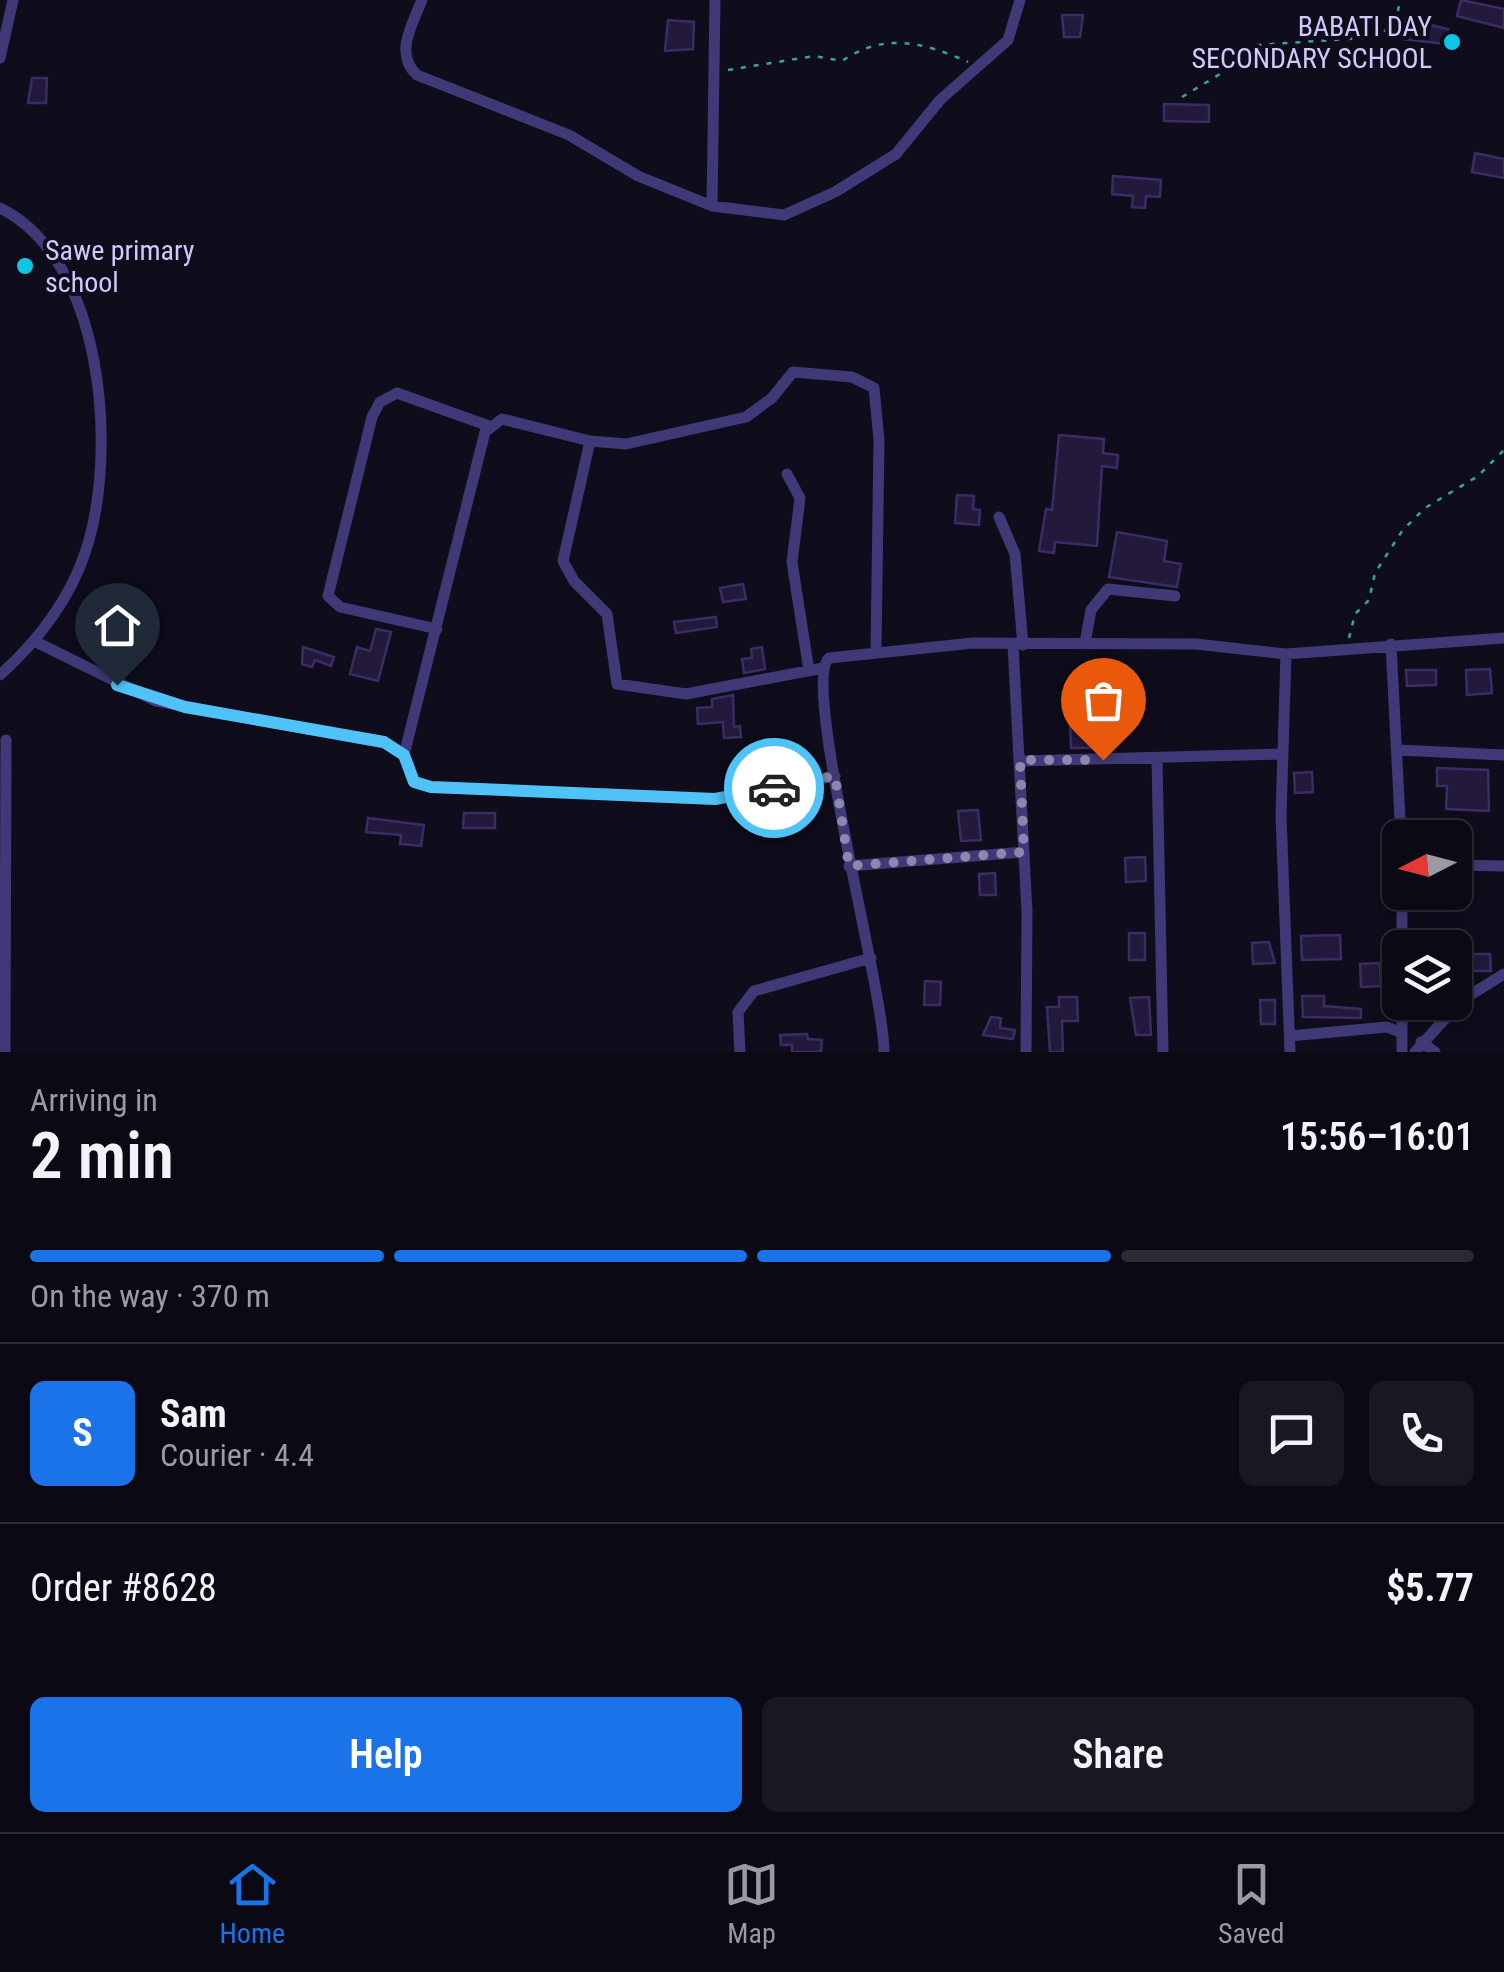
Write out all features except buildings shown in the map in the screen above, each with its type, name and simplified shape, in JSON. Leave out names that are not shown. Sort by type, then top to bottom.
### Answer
[{"type":"street","points":[[0,58],[14,0]]},
{"type":"street","points":[[422,0],[405,47],[409,68],[417,76],[569,136],[638,176],[712,206],[784,215],[836,192],[896,154],[940,100],[1008,40],[1020,0]]},
{"type":"street","points":[[712,206],[715,0]]},
{"type":"street","points":[[0,208],[34,233],[62,265],[77,294],[90,349],[101,444],[99,505],[85,554],[53,617],[0,676]]},
{"type":"street","points":[[436,629],[340,607],[328,596],[372,417],[380,402],[397,392],[489,426],[508,419],[590,441],[626,444],[746,417],[772,398],[792,372],[852,377],[874,388],[879,440],[876,651]]},
{"type":"street","points":[[489,426],[404,755],[414,782],[441,788],[715,799],[835,776]]},
{"type":"street","points":[[590,441],[563,561],[574,582],[606,614],[617,684],[678,695],[823,668]]},
{"type":"street","points":[[787,474],[800,498],[792,562],[809,671]]},
{"type":"street","points":[[999,517],[1012,538],[1015,554],[1024,852],[1023,1049]]},
{"type":"street","points":[[1085,643],[1090,610],[1108,589],[1175,596]]},
{"type":"street","points":[[884,1052],[881,996],[849,866],[835,776],[823,668],[829,658],[973,643],[1232,646],[1286,654],[1504,638]]},
{"type":"street","points":[[34,641],[156,701],[384,742],[404,755]]},
{"type":"street","points":[[1391,644],[1400,820]]},
{"type":"street","points":[[1286,654],[1281,816],[1290,1052]]},
{"type":"street","points":[[6,740],[6,1052]]},
{"type":"street","points":[[1398,750],[1504,755]]},
{"type":"street","points":[[1020,760],[1157,760],[1283,754]]},
{"type":"street","points":[[1157,760],[1163,1052]]},
{"type":"street","points":[[849,866],[1024,852]]},
{"type":"street","points":[[1472,865],[1504,866]]},
{"type":"street","points":[[740,1052],[738,1012],[754,990],[871,958]]},
{"type":"street","points":[[1436,1052],[1418,1047],[1462,1000],[1504,974]]},
{"type":"street","points":[[1402,1020],[1402,1052]]},
{"type":"street","points":[[1290,1036],[1387,1027],[1402,1033]]},
{"type":"path","points":[[1182,97],[1230,68],[1257,45],[1378,37],[1396,21],[1400,0]]},
{"type":"path","points":[[714,71],[814,56],[842,61],[852,52],[890,40],[944,51],[978,66]]},
{"type":"path","points":[[1346,650],[1355,614],[1369,600],[1375,573],[1402,531],[1425,508],[1478,476],[1504,450]]},
{"type":"way so far","points":[[774,788],[835,776],[849,866],[1024,852],[1020,760],[1103,760]]},
{"type":"place","name":"BABATI DAY SECONDARY SCHOOL","points":[[1452,42]]},
{"type":"place","name":"Sawe primary school","points":[[25,266]]},
{"type":"route","points":[[117,685],[156,701],[320,734],[384,742],[404,755],[414,782],[431,787],[715,799],[774,788]]}]
